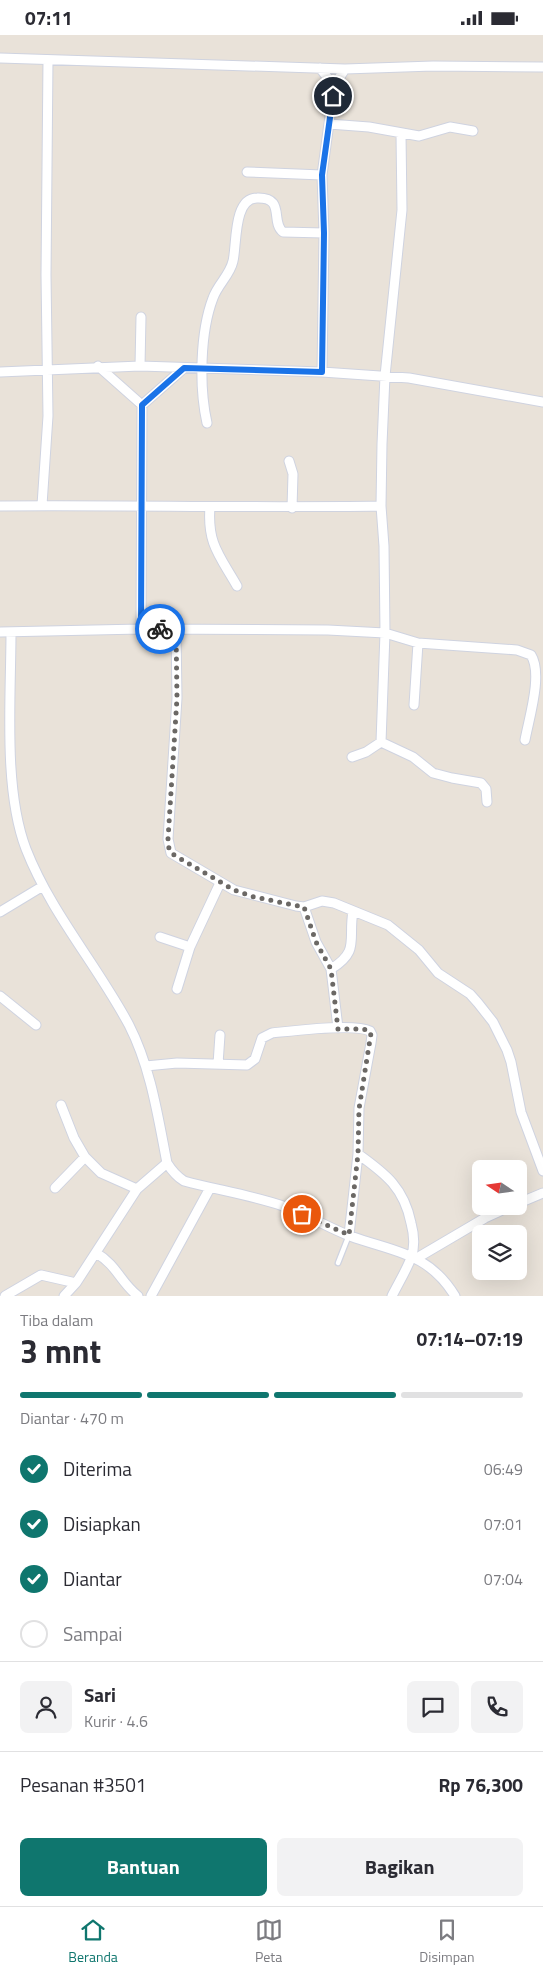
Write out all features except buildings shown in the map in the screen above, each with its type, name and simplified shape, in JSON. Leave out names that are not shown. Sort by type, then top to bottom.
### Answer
[{"type":"street","points":[[0,58],[320,69],[433,66],[543,67]]},
{"type":"street","points":[[42,505],[47,444],[48,60]]},
{"type":"street","points":[[320,69],[334,86]]},
{"type":"street","points":[[322,372],[324,233],[322,175],[334,86],[345,69]]},
{"type":"street","points":[[329,124],[369,127],[419,136],[450,127],[474,131]]},
{"type":"street","points":[[381,742],[385,633],[384,546],[381,506],[386,376],[401,226],[401,134]]},
{"type":"street","points":[[247,172],[322,175]]},
{"type":"street","points":[[207,423],[203,368],[208,314],[213,298],[233,263],[238,218],[245,203],[252,198],[258,197],[271,201],[276,208],[279,228],[283,232],[324,233]]},
{"type":"street","points":[[140,366],[141,317]]},
{"type":"street","points":[[0,372],[140,366],[322,372],[409,378],[543,402]]},
{"type":"street","points":[[98,367],[142,405],[143,436],[140,505],[141,629]]},
{"type":"street","points":[[142,405],[184,368]]},
{"type":"street","points":[[289,461],[293,473],[292,508]]},
{"type":"street","points":[[0,506],[140,505],[292,508],[381,506]]},
{"type":"street","points":[[210,507],[210,533],[215,547],[237,586]]},
{"type":"street","points":[[0,632],[141,629],[328,630],[385,633],[418,643],[517,650],[531,655],[536,665],[535,684],[525,740]]},
{"type":"street","points":[[176,630],[177,698],[168,845],[174,855],[220,883],[254,897],[304,907],[322,901],[334,903],[388,925],[404,936],[419,950],[438,973],[470,994],[486,1011],[500,1034],[511,1062],[522,1111],[542,1168]]},
{"type":"street","points":[[12,632],[11,756],[12,779],[19,827],[42,886],[130,1027],[146,1065],[167,1163],[178,1178],[286,1207],[349,1235],[414,1257],[439,1274],[455,1296]]},
{"type":"street","points":[[414,705],[418,643]]},
{"type":"street","points":[[352,757],[366,752],[381,742]]},
{"type":"street","points":[[381,742],[413,757],[433,773],[481,783],[486,789],[486,802]]},
{"type":"street","points":[[177,989],[190,947],[220,883]]},
{"type":"street","points":[[0,912],[42,886]]},
{"type":"street","points":[[304,907],[316,942],[331,969],[338,1029]]},
{"type":"street","points":[[331,969],[344,960],[350,951],[353,911]]},
{"type":"street","points":[[160,937],[190,947]]},
{"type":"street","points":[[0,996],[36,1025]]},
{"type":"street","points":[[146,1065],[177,1063],[250,1064],[255,1059],[262,1038],[272,1033],[338,1029],[364,1029],[371,1033],[359,1109],[358,1154],[349,1235]]},
{"type":"street","points":[[218,1064],[220,1035]]},
{"type":"street","points":[[61,1105],[74,1139],[85,1157],[101,1173],[136,1189]]},
{"type":"street","points":[[358,1154],[395,1184],[404,1198],[414,1237],[414,1257],[392,1296]]},
{"type":"street","points":[[55,1188],[85,1157]]},
{"type":"street","points":[[64,1296],[76,1283],[136,1189],[167,1163]]},
{"type":"street","points":[[151,1296],[210,1188]]},
{"type":"street","points":[[528,1199],[543,1193]]},
{"type":"street","points":[[414,1257],[491,1215]]},
{"type":"street","points":[[96,1253],[112,1264],[125,1285],[138,1296]]},
{"type":"street","points":[[5,1296],[42,1275],[76,1283]]},
{"type":"lane","points":[[338,1263],[349,1235]]},
{"type":"way so far","points":[[160,629],[176,630],[178,676],[168,839],[171,853],[234,890],[254,897],[304,907],[316,942],[331,969],[338,1029],[364,1029],[371,1033],[372,1037],[359,1109],[358,1154],[349,1235],[302,1214]]},
{"type":"route","points":[[160,629],[141,629],[140,505],[143,436],[142,405],[184,368],[322,372],[324,233],[322,175],[333,96]]}]
